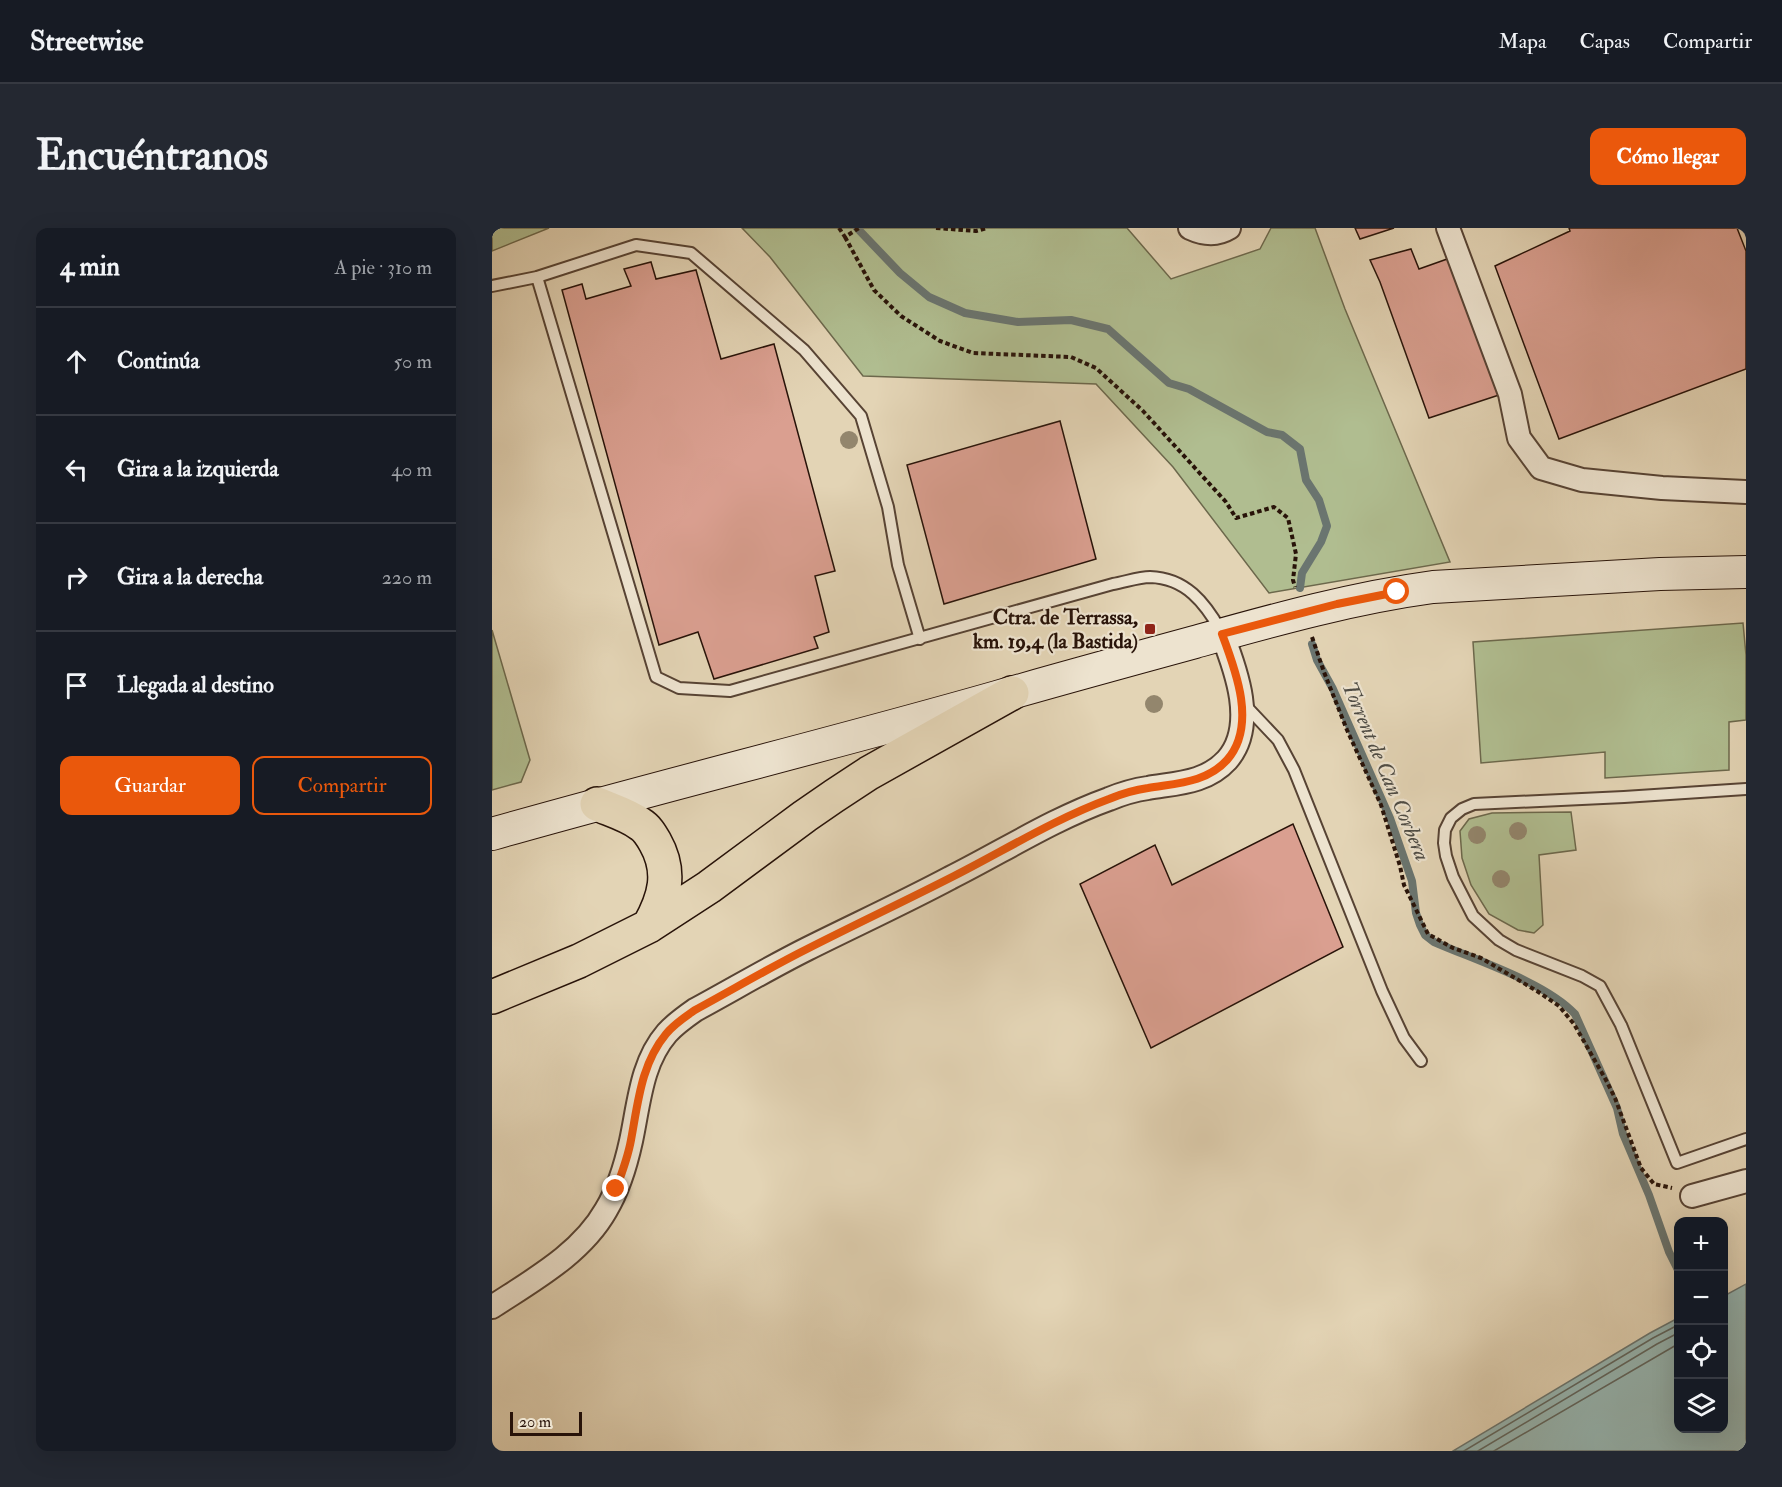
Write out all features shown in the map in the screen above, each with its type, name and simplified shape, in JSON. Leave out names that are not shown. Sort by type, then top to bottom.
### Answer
[{"type":"highway","points":[[492,997],[579,961],[649,926],[709,888],[804,816],[869,773],[1012,693]]},
{"type":"highway","points":[[597,804],[639,823],[650,833],[662,856],[665,868],[664,886],[649,926]]},
{"type":"main road","points":[[492,834],[1337,604],[1433,587],[1660,574],[1746,572]]},
{"type":"street","points":[[1190,228],[1212,234],[1229,228]]},
{"type":"street","points":[[1448,228],[1510,394],[1518,438],[1541,468],[1582,480],[1662,488],[1746,492]]},
{"type":"street","points":[[492,1307],[561,1261],[593,1229],[607,1209],[619,1182],[631,1143],[642,1082],[655,1051],[666,1034],[678,1022],[806,950],[1079,811],[1127,793],[1200,779],[1227,760],[1236,747],[1240,735],[1241,701],[1234,667],[1222,634]]},
{"type":"street","points":[[1692,1196],[1746,1181]]},
{"type":"lane","points":[[492,286],[537,277],[636,245],[691,253],[804,350],[861,416],[888,507],[898,565],[920,639]]},
{"type":"lane","points":[[537,277],[656,677],[680,688],[730,691],[1113,584],[1149,577],[1185,586],[1209,610],[1222,634]]},
{"type":"lane","points":[[1241,701],[1278,740],[1294,770],[1382,991],[1404,1038],[1421,1061]]},
{"type":"lane","points":[[1746,789],[1474,804],[1461,809],[1451,818],[1445,830],[1444,843],[1454,877],[1473,916],[1485,929],[1516,950],[1582,976],[1600,986],[1621,1025],[1677,1162],[1746,1139]]},
{"type":"path","points":[[839,228],[874,290],[901,316],[940,341],[973,353],[1071,357],[1096,368],[1150,419],[1214,488],[1236,518],[1274,507],[1288,518],[1296,554],[1293,580],[1296,590]]},
{"type":"path","points":[[845,237],[859,228]]},
{"type":"path","points":[[936,228],[976,231],[987,228]]},
{"type":"path","points":[[1310,632],[1328,682],[1381,805],[1404,885],[1428,934],[1453,948],[1481,958],[1559,1006],[1586,1042],[1611,1089],[1641,1168],[1654,1184],[1692,1196]]},
{"type":"green space","points":[[492,228],[549,228],[492,251]]},
{"type":"green space","points":[[742,228],[1127,228],[1171,279],[1260,249],[1271,228],[1315,228],[1345,309],[1450,562],[1269,593],[1173,467],[1096,384],[863,376],[770,257]]},
{"type":"green space","points":[[1743,623],[1746,655],[1746,720],[1729,722],[1729,770],[1605,778],[1605,752],[1481,763],[1473,642]]},
{"type":"green space","points":[[492,630],[530,760],[521,782],[492,790]]},
{"type":"green space","points":[[1571,812],[1576,850],[1539,855],[1543,925],[1534,933],[1518,930],[1489,914],[1471,885],[1462,858],[1460,831],[1469,819],[1492,813]]},
{"type":"water","points":[[1746,1284],[1746,1451],[1453,1451],[1674,1320],[1674,1433],[1728,1433],[1728,1294]]},
{"type":"building","points":[[1355,228],[1394,228],[1360,239]]},
{"type":"building","points":[[1569,228],[1737,228],[1746,251],[1746,369],[1559,439],[1495,266],[1570,231]]},
{"type":"building","points":[[1411,249],[1419,269],[1450,258],[1502,394],[1429,418],[1370,260]]},
{"type":"building","points":[[651,262],[656,279],[696,270],[721,359],[774,344],[835,571],[815,576],[829,632],[814,637],[818,648],[714,679],[698,632],[659,645],[562,290],[582,284],[586,299],[631,286],[624,269]]},
{"type":"building","points":[[1060,421],[1096,559],[944,604],[907,465]]},
{"type":"building","points":[[1293,824],[1343,947],[1151,1048],[1080,884],[1155,845],[1172,885]]},
{"type":"waterway","name":"Torrent de Can Corbera","points":[[857,228],[900,273],[929,297],[965,313],[1018,322],[1071,320],[1108,329],[1169,383],[1189,389],[1267,432],[1282,435],[1300,449],[1306,480],[1319,500],[1327,526],[1321,542],[1302,573],[1300,588]]},
{"type":"waterway","name":"Torrent de Can Corbera","points":[[1312,644],[1317,660],[1333,689],[1390,818],[1412,881],[1416,913],[1425,935],[1434,942],[1528,982],[1562,1002],[1575,1014],[1617,1108],[1623,1134],[1674,1262]]},
{"type":"place","name":"Ctra. de Terrassa, km. 19,4 (la Bastida)","points":[[1150,629]]},
{"type":"route","points":[[616,1189],[631,1143],[642,1082],[655,1051],[666,1034],[678,1022],[695,1010],[806,950],[1079,811],[1127,793],[1200,779],[1227,760],[1236,747],[1240,735],[1241,701],[1234,667],[1222,634],[1337,604],[1397,592]]}]
